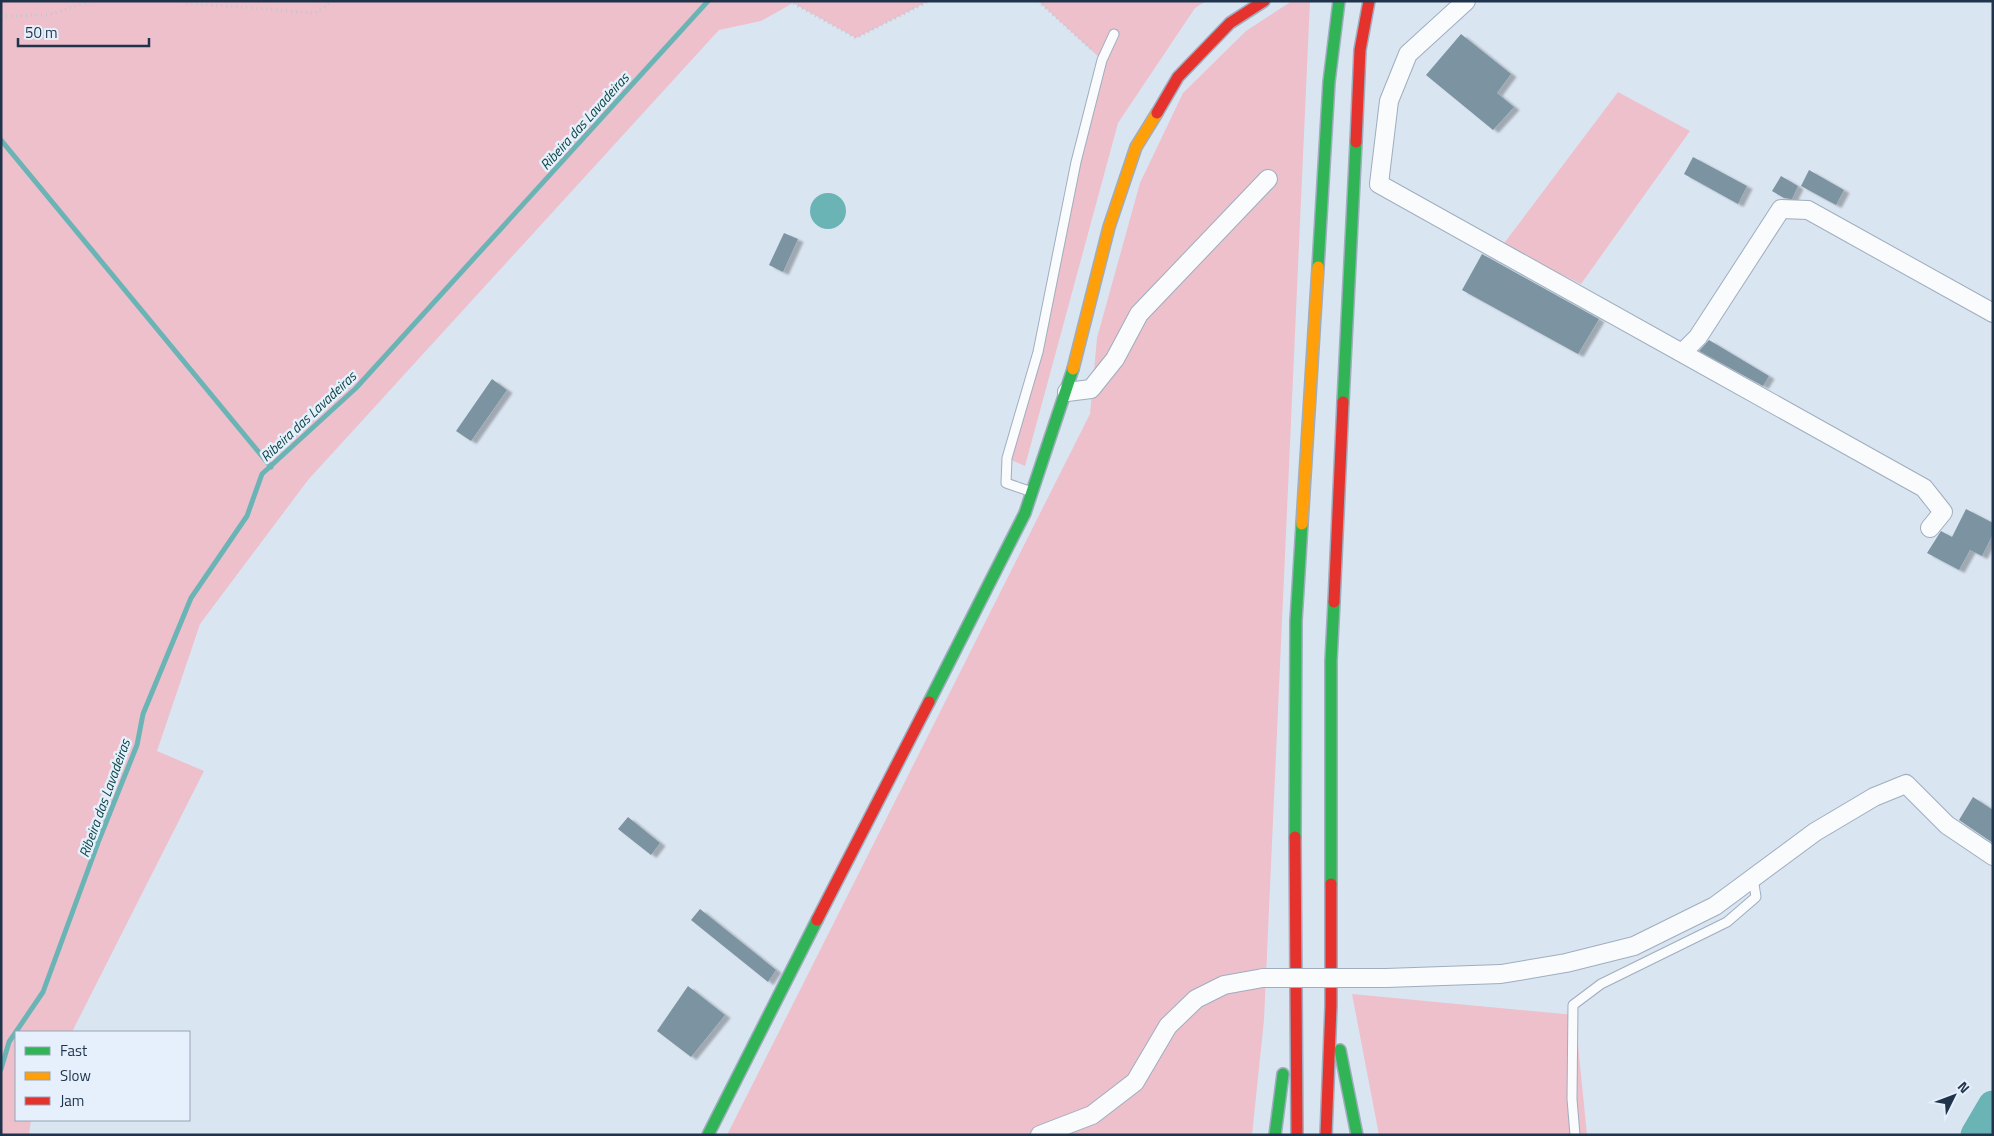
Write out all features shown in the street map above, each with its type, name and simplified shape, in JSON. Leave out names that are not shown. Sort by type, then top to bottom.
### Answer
[{"type":"main road","points":[[708,1135],[1025,513],[1067,392],[1109,227],[1136,147],[1178,77],[1230,23],[1264,1]]},
{"type":"main road","points":[[1297,1135],[1295,1001],[1296,621],[1329,82],[1338,1]]},
{"type":"main road","points":[[1326,1135],[1331,1006],[1331,661],[1360,50],[1369,1]]},
{"type":"main road","points":[[1275,1135],[1295,1001]]},
{"type":"main road","points":[[1331,1006],[1357,1135]]},
{"type":"street","points":[[1466,1],[1408,54],[1389,101],[1379,184],[1924,488],[1942,512],[1930,528]]},
{"type":"street","points":[[1067,392],[1091,389],[1115,359],[1139,314],[1268,179]]},
{"type":"street","points":[[1682,353],[1698,337],[1781,209],[1808,210],[1993,313]]},
{"type":"street","points":[[1040,1135],[1092,1115],[1135,1082],[1168,1026],[1196,999],[1224,985],[1263,978],[1386,978],[1501,974],[1566,963],[1634,946],[1715,906],[1815,832],[1874,797],[1906,784],[1947,825],[1993,856]]},
{"type":"lane","points":[[1032,492],[1006,483],[1007,458],[1038,352],[1076,162],[1102,60],[1114,34]]},
{"type":"lane","points":[[1575,1135],[1572,1099],[1573,1005],[1601,984],[1727,922],[1756,897],[1753,878]]},
{"type":"path","points":[[1,16],[47,15],[92,1]]},
{"type":"path","points":[[182,1],[185,4],[315,13],[333,1]]},
{"type":"path","points":[[789,1],[856,38],[929,1]]},
{"type":"path","points":[[1038,1],[1102,60]]},
{"type":"shaded area","points":[[1,1],[929,1],[856,38],[793,3],[761,21],[719,30],[308,480],[200,624],[157,751],[204,771],[73,1031],[15,1031],[15,1121],[31,1121],[29,1135],[1,1135]]},
{"type":"shaded area","points":[[1038,1],[1206,1],[1195,8],[1118,123],[1025,466],[1007,458],[1038,352],[1102,60]]},
{"type":"shaded area","points":[[1292,1],[1310,1],[1264,1020],[1252,1135],[727,1135],[1090,414],[1097,338],[1140,183],[1183,93],[1246,31]]},
{"type":"shaded area","points":[[1618,92],[1690,131],[1581,284],[1502,246]]},
{"type":"shaded area","points":[[828,193],[835,194],[841,198],[845,204],[845,218],[841,224],[835,228],[828,229],[821,228],[815,224],[811,218],[810,211],[811,204],[815,198],[821,194]]},
{"type":"shaded area","points":[[1352,994],[1575,1015],[1587,1135],[1379,1135]]},
{"type":"building","points":[[1461,34],[1511,74],[1497,93],[1514,107],[1493,130],[1426,75]]},
{"type":"building","points":[[1693,157],[1747,186],[1738,204],[1684,174]]},
{"type":"building","points":[[1809,170],[1844,190],[1836,205],[1801,186]]},
{"type":"building","points":[[1781,176],[1798,186],[1792,199],[1784,198],[1772,191]]},
{"type":"building","points":[[784,233],[798,239],[783,272],[769,265]]},
{"type":"building","points":[[1482,254],[1599,319],[1578,354],[1462,290]]},
{"type":"building","points":[[1709,340],[1769,376],[1763,386],[1699,351]]},
{"type":"building","points":[[492,379],[507,390],[471,441],[456,431]]},
{"type":"building","points":[[1966,509],[1993,523],[1993,534],[1982,556],[1970,550],[1959,570],[1927,553],[1941,531],[1952,537]]},
{"type":"building","points":[[1973,797],[1993,810],[1993,843],[1959,820]]},
{"type":"building","points":[[628,817],[660,843],[651,855],[618,829]]},
{"type":"building","points":[[700,909],[776,970],[768,982],[691,920]]},
{"type":"building","points":[[688,986],[725,1015],[691,1057],[657,1031]]},
{"type":"waterway","name":"Ribeira das Lavadeiras","points":[[16,1031],[43,992],[99,840],[137,745],[143,714],[191,598],[247,516],[262,474],[356,388],[708,1]]},
{"type":"waterway","points":[[1,140],[271,467]]},
{"type":"waterway","name":"Ribeira das Lavadeiras","points":[[1,1069],[9,1042],[15,1033]]},
{"type":"waterway","points":[[1976,1135],[1993,1106]]},
{"type":"traffic: fast","points":[[1318,267],[1329,82],[1339,1]]},
{"type":"traffic: fast","points":[[1343,402],[1356,142]]},
{"type":"traffic: fast","points":[[929,702],[1025,513],[1073,369]]},
{"type":"traffic: fast","points":[[1295,837],[1296,621],[1302,524]]},
{"type":"traffic: fast","points":[[1331,884],[1331,661],[1334,602]]},
{"type":"traffic: fast","points":[[708,1135],[817,920]]},
{"type":"traffic: fast","points":[[1340,1050],[1357,1135]]},
{"type":"traffic: fast","points":[[1275,1135],[1283,1074]]},
{"type":"traffic: slow","points":[[1073,369],[1109,227],[1136,147],[1157,113]]},
{"type":"traffic: slow","points":[[1302,524],[1318,267]]},
{"type":"traffic: jam","points":[[1157,113],[1178,77],[1230,23],[1264,1]]},
{"type":"traffic: jam","points":[[1356,142],[1360,50],[1369,1]]},
{"type":"traffic: jam","points":[[1334,602],[1343,402]]},
{"type":"traffic: jam","points":[[817,920],[929,702]]},
{"type":"traffic: jam","points":[[1295,837],[1297,1135]]},
{"type":"traffic: jam","points":[[1326,1135],[1331,1006],[1331,884]]}]
